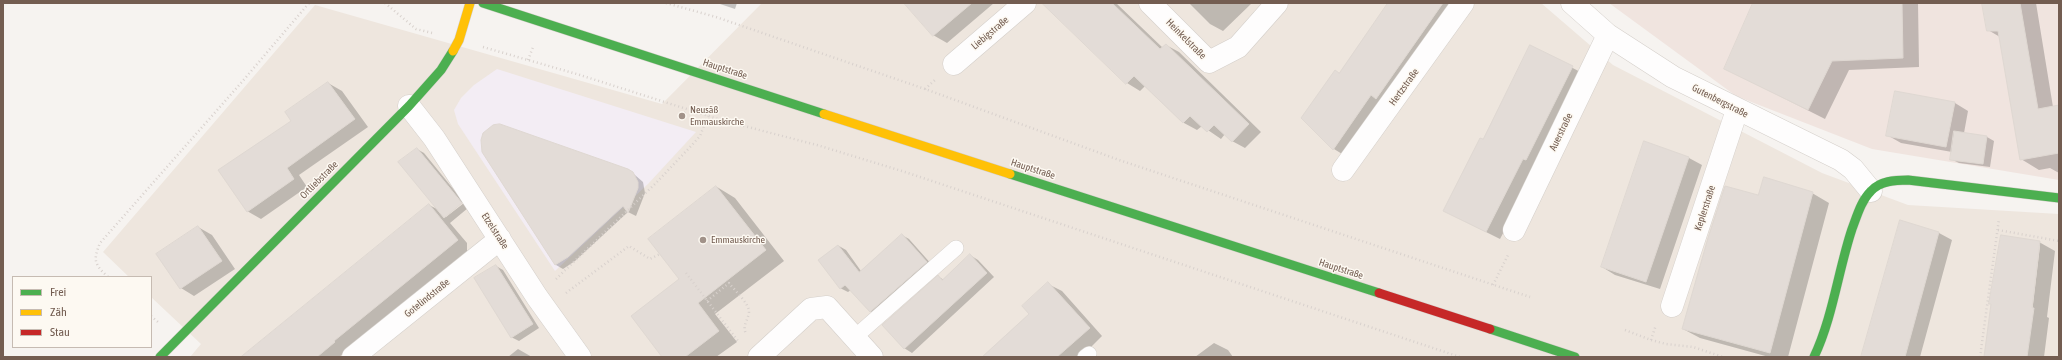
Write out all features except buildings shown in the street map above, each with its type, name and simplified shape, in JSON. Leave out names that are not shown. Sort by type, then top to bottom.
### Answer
[{"type":"street","name":"Ortliebstraße","points":[[160,357],[409,106],[441,70],[459,40],[470,3]]},
{"type":"street","name":"Hauptstraße","points":[[483,3],[1575,357]]},
{"type":"street","name":"Liebigstraße","points":[[954,64],[1025,3]]},
{"type":"street","name":"Heinkelstraße","points":[[1150,3],[1209,62],[1238,47],[1277,3]]},
{"type":"street","name":"Hertzstraße","points":[[1343,170],[1463,3]]},
{"type":"street","name":"Gutenbergstraße","points":[[1572,3],[1608,35],[1673,77],[1737,110],[1841,160],[1853,169],[1871,191]]},
{"type":"street","name":"Auerstraße","points":[[1514,230],[1608,35]]},
{"type":"street","name":"Etzelstraße","points":[[409,106],[434,138],[541,303],[580,357]]},
{"type":"street","name":"Keplerstraße","points":[[1672,306],[1737,110]]},
{"type":"street","points":[[1814,357],[1822,340],[1855,219],[1860,206],[1871,191],[1887,182],[1908,180],[2059,198]]},
{"type":"street","name":"Gotelindstraße","points":[[353,357],[500,239]]},
{"type":"street","points":[[754,353],[811,309],[827,307],[872,357]]},
{"type":"lane","points":[[855,337],[956,248]]},
{"type":"path","points":[[107,276],[97,267],[95,256],[100,242],[241,83],[309,3]]},
{"type":"path","points":[[384,3],[416,29],[580,74],[687,110],[818,145],[905,172],[1460,357]]},
{"type":"path","points":[[666,3],[716,17],[924,89],[1119,160],[1530,297]]},
{"type":"path","points":[[682,116],[687,110]]},
{"type":"path","points":[[541,303],[700,136],[708,116]]},
{"type":"path","points":[[1980,357],[1998,230],[2001,192]]},
{"type":"path","points":[[1493,285],[1512,246],[1514,230]]},
{"type":"path","points":[[1998,230],[2059,241]]},
{"type":"path","points":[[541,303],[629,246],[650,259],[660,254]]},
{"type":"path","points":[[686,273],[707,300],[754,353]]},
{"type":"path","points":[[707,300],[729,283],[748,307],[749,313],[744,325],[744,332],[754,353]]},
{"type":"path","points":[[1625,330],[1666,344],[1693,347],[1723,357]]},
{"type":"path","points":[[1706,357],[1708,352]]},
{"type":"shaded area","points":[[762,3],[1541,3],[1613,65],[1822,173],[1908,205],[2059,214],[2059,357],[190,357],[201,344],[152,298],[152,276],[128,276],[103,252],[315,5],[662,104]]},
{"type":"shaded area","points":[[1609,3],[2059,3],[2059,180],[1872,149],[1736,96]]},
{"type":"shaded area","points":[[497,69],[696,132],[648,184],[555,271],[458,124],[454,110],[461,98],[474,85]]},
{"type":"traffic: fast","points":[[483,3],[824,114]]},
{"type":"traffic: fast","points":[[160,357],[409,106],[441,70],[453,51]]},
{"type":"traffic: fast","points":[[1010,174],[1379,293]]},
{"type":"traffic: fast","points":[[1814,357],[1821,342],[1831,310],[1852,229],[1862,204],[1868,195],[1879,185],[1898,180],[1908,180],[2059,198]]},
{"type":"traffic: fast","points":[[1490,329],[1575,357]]},
{"type":"traffic: slow","points":[[453,51],[459,40],[470,3]]},
{"type":"traffic: slow","points":[[824,114],[1010,174]]},
{"type":"traffic: jam","points":[[1379,293],[1490,329]]},
{"type":"place","name":"Neusäß Emmauskirche","points":[[682,116]]},
{"type":"place","name":"Emmauskirche","points":[[703,240]]}]
